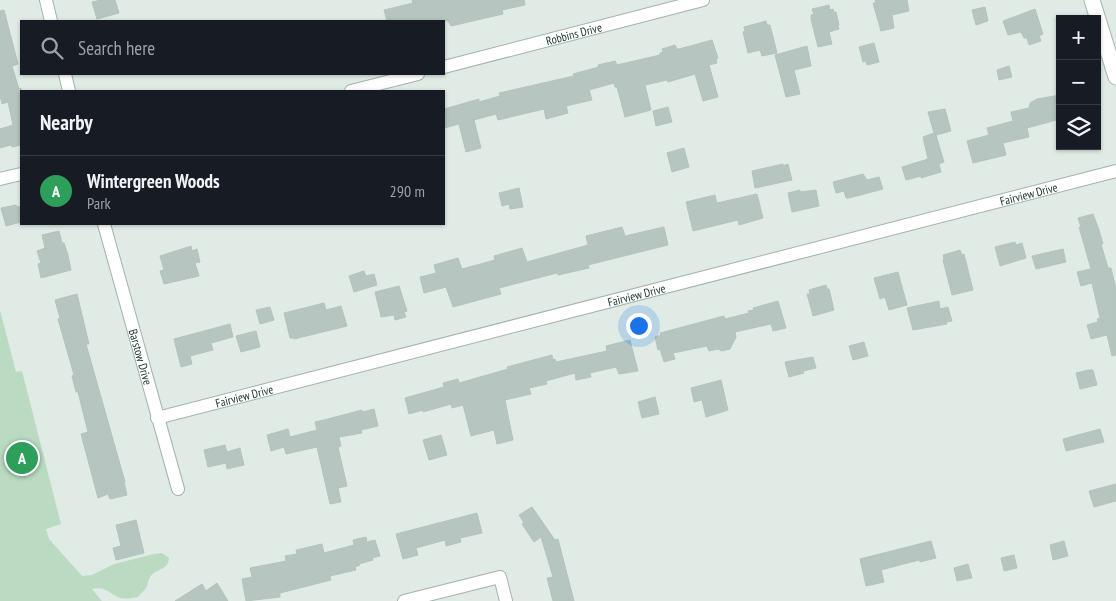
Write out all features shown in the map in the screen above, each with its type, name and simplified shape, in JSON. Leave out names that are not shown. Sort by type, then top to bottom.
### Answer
[{"type":"street","points":[[46,0],[51,20]]},
{"type":"street","name":"Robbins Drive","points":[[445,67],[702,0]]},
{"type":"street","points":[[1092,0],[1116,77]]},
{"type":"street","points":[[65,75],[69,90]]},
{"type":"street","points":[[355,90],[414,75]]},
{"type":"street","name":"Fairview Drive","points":[[157,418],[1116,171]]},
{"type":"street","points":[[0,179],[20,174]]},
{"type":"street","name":"Barstow Drive","points":[[104,225],[178,490]]},
{"type":"street","points":[[404,601],[500,577],[506,601]]},
{"type":"green space","points":[[0,310],[16,372],[22,371],[61,524],[46,529],[49,539],[82,576],[92,575],[114,564],[162,553],[169,558],[168,562],[164,567],[152,574],[146,588],[138,597],[122,598],[106,590],[96,588],[92,589],[102,601],[0,601]]},
{"type":"building","points":[[115,0],[119,13],[97,19],[92,2]]},
{"type":"building","points":[[412,0],[524,0],[525,5],[502,10],[503,14],[451,26],[445,20],[387,20],[384,10],[413,3]]},
{"type":"building","points":[[875,0],[907,0],[909,11],[892,15],[894,28],[881,31],[873,3],[876,3]]},
{"type":"building","points":[[829,5],[830,10],[833,9],[836,12],[839,29],[829,32],[832,44],[818,47],[811,19],[811,15],[814,14],[812,9]]},
{"type":"building","points":[[985,7],[988,21],[976,25],[972,10]]},
{"type":"building","points":[[1035,9],[1043,34],[1039,36],[1041,41],[1029,45],[1027,38],[1024,38],[1021,32],[1008,35],[1003,21]]},
{"type":"building","points":[[4,10],[18,64],[12,66],[19,89],[21,88],[21,90],[20,145],[0,148],[0,129],[13,125],[8,102],[2,104],[0,96],[0,11]]},
{"type":"building","points":[[766,21],[767,25],[770,25],[777,53],[762,56],[760,50],[748,53],[743,32],[745,31],[744,27]]},
{"type":"building","points":[[712,40],[718,58],[716,59],[717,63],[709,65],[718,97],[703,101],[695,74],[668,82],[667,80],[645,85],[651,110],[625,117],[617,87],[615,87],[614,83],[589,90],[592,100],[566,106],[568,113],[546,119],[544,109],[498,120],[496,114],[474,120],[481,148],[466,152],[459,124],[445,128],[445,109],[479,99],[479,102],[500,96],[499,93],[574,76],[573,74],[599,67],[598,65],[615,61],[617,65],[660,55],[663,52],[662,49],[675,45],[679,49]]},
{"type":"building","points":[[874,43],[879,62],[867,65],[866,61],[863,62],[859,47]]},
{"type":"building","points":[[807,46],[811,66],[794,70],[800,94],[786,97],[775,55]]},
{"type":"building","points":[[1009,66],[1012,77],[999,80],[997,70]]},
{"type":"building","points":[[1056,96],[1056,120],[1027,128],[1029,137],[1003,143],[1006,155],[973,163],[967,141],[989,135],[987,128],[1013,121],[1011,112],[1029,108],[1030,103],[1037,99]]},
{"type":"building","points":[[668,107],[672,122],[656,126],[653,111]]},
{"type":"building","points":[[945,109],[951,131],[936,135],[944,162],[939,164],[941,172],[906,180],[902,167],[928,159],[923,137],[934,133],[928,112]]},
{"type":"building","points":[[684,148],[689,167],[672,172],[667,153]]},
{"type":"building","points":[[783,164],[783,166],[788,164],[792,180],[755,188],[752,171]]},
{"type":"building","points":[[863,174],[867,180],[879,177],[883,189],[849,198],[846,198],[844,191],[836,193],[833,182]]},
{"type":"building","points":[[519,188],[523,207],[510,209],[509,204],[502,206],[499,193]]},
{"type":"building","points":[[800,190],[800,192],[816,190],[819,206],[792,212],[788,193]]},
{"type":"building","points":[[757,194],[763,218],[739,225],[738,220],[693,231],[686,202],[715,195],[717,203]]},
{"type":"building","points":[[16,205],[17,207],[20,206],[20,222],[6,226],[1,208]]},
{"type":"building","points":[[1093,214],[1116,289],[1116,355],[1112,356],[1107,335],[1091,339],[1087,325],[1098,322],[1097,319],[1100,318],[1092,283],[1081,286],[1077,272],[1091,269],[1078,218]]},
{"type":"building","points":[[622,227],[625,236],[664,227],[668,245],[588,265],[589,268],[558,275],[557,273],[499,288],[501,294],[453,307],[446,287],[424,293],[420,277],[436,273],[434,265],[458,258],[462,269],[495,260],[494,256],[522,248],[527,262],[588,245],[586,236]]},
{"type":"building","points":[[59,231],[68,255],[71,270],[41,278],[38,264],[41,263],[37,251],[45,248],[42,235]]},
{"type":"building","points":[[1015,242],[1016,245],[1022,243],[1026,258],[1000,266],[995,247]]},
{"type":"building","points":[[191,246],[192,251],[197,249],[200,262],[195,263],[199,276],[164,284],[160,271],[164,270],[160,256]]},
{"type":"building","points":[[1063,249],[1066,262],[1036,269],[1032,256]]},
{"type":"building","points":[[960,250],[962,255],[964,254],[973,290],[952,295],[943,255]]},
{"type":"building","points":[[364,271],[366,276],[374,274],[377,285],[354,292],[349,276]]},
{"type":"building","points":[[898,272],[907,305],[889,310],[885,297],[880,299],[874,278]]},
{"type":"building","points":[[826,285],[827,289],[829,289],[834,310],[813,316],[807,294],[810,294],[809,290]]},
{"type":"building","points":[[399,286],[407,311],[404,312],[406,317],[395,320],[394,315],[381,317],[375,292]]},
{"type":"building","points":[[77,294],[89,344],[86,344],[125,482],[127,495],[110,499],[108,494],[98,498],[81,434],[88,432],[58,319],[60,318],[55,300]]},
{"type":"building","points":[[778,301],[786,328],[773,331],[771,324],[735,332],[736,337],[730,349],[709,351],[707,346],[673,353],[675,359],[664,362],[660,349],[658,350],[655,337],[661,335],[660,333],[724,316],[725,319],[749,313],[748,311],[754,310],[753,308]]},
{"type":"building","points":[[939,301],[940,309],[948,307],[952,321],[946,322],[947,324],[913,330],[907,308]]},
{"type":"building","points":[[324,303],[326,310],[341,306],[347,326],[294,339],[290,338],[284,313]]},
{"type":"building","points":[[270,307],[274,320],[260,324],[256,310]]},
{"type":"building","points":[[230,324],[233,337],[211,343],[213,350],[190,356],[192,364],[181,367],[174,339]]},
{"type":"building","points":[[256,331],[260,347],[241,352],[236,336]]},
{"type":"building","points":[[630,340],[638,371],[619,374],[616,367],[590,373],[591,377],[576,380],[575,373],[546,381],[547,384],[529,388],[531,394],[505,400],[513,440],[497,444],[494,430],[471,436],[463,405],[452,408],[451,404],[409,414],[405,398],[444,387],[443,383],[458,379],[459,383],[552,355],[553,360],[555,359],[556,362],[607,351],[606,346]]},
{"type":"building","points":[[864,342],[868,356],[853,360],[849,346]]},
{"type":"building","points":[[813,357],[816,368],[789,377],[785,362]]},
{"type":"building","points":[[1093,370],[1097,385],[1080,389],[1076,373]]},
{"type":"building","points":[[721,380],[728,410],[706,417],[702,400],[694,402],[691,388]]},
{"type":"building","points":[[655,397],[659,414],[642,418],[638,402]]},
{"type":"building","points":[[374,409],[378,426],[361,430],[362,433],[339,437],[341,446],[338,447],[347,486],[338,488],[341,502],[330,504],[317,447],[286,454],[284,447],[271,451],[267,435],[288,429],[290,437],[317,430],[315,422],[362,410],[363,412]]},
{"type":"building","points":[[1100,429],[1104,442],[1066,451],[1063,439]]},
{"type":"building","points":[[441,435],[447,455],[429,460],[423,440]]},
{"type":"building","points":[[225,445],[227,452],[240,448],[244,465],[227,469],[226,463],[208,467],[204,450]]},
{"type":"building","points":[[1116,484],[1116,501],[1094,507],[1089,491]]},
{"type":"building","points":[[532,507],[555,540],[558,539],[574,601],[553,601],[547,578],[553,577],[541,537],[534,542],[522,524],[524,523],[519,515]]},
{"type":"building","points":[[477,513],[482,533],[460,538],[461,542],[446,546],[445,540],[416,548],[418,555],[403,559],[396,534]]},
{"type":"building","points":[[136,520],[144,553],[116,560],[113,548],[121,546],[116,525]]},
{"type":"building","points":[[366,537],[367,542],[375,540],[380,556],[359,564],[355,567],[356,570],[330,576],[331,580],[280,593],[280,597],[246,601],[242,579],[252,577],[250,568],[286,561],[285,556],[297,554],[296,550],[322,544],[324,553],[354,545],[353,540]]},
{"type":"building","points":[[931,541],[936,558],[920,562],[919,560],[881,570],[884,582],[866,586],[860,559]]},
{"type":"building","points":[[1064,541],[1068,556],[1053,560],[1050,545]]},
{"type":"building","points":[[1014,555],[1017,568],[1004,571],[1001,558]]},
{"type":"building","points":[[968,564],[972,578],[957,581],[954,568]]},
{"type":"building","points":[[217,583],[228,601],[175,601],[202,584],[206,591]]},
{"type":"place","name":"Wintergreen Woods","points":[[22,458]]}]
